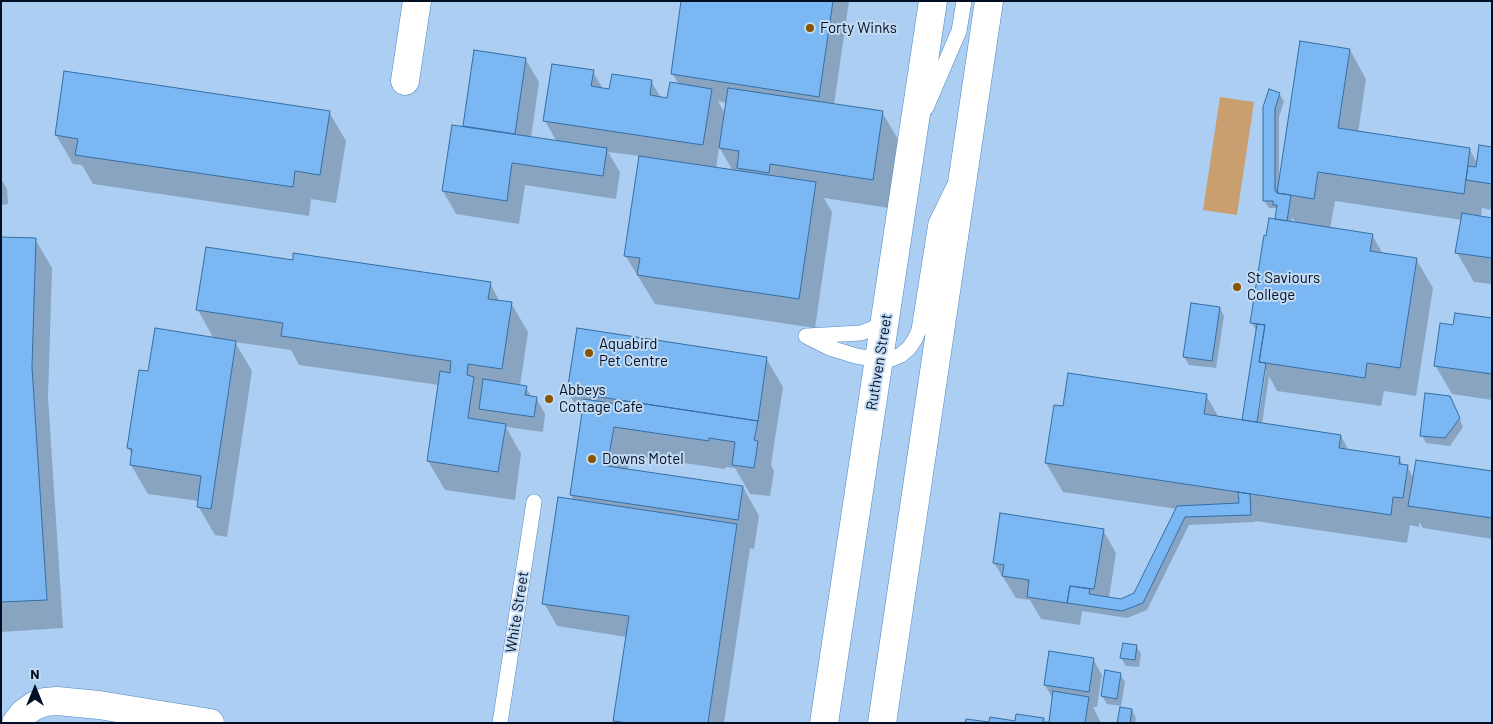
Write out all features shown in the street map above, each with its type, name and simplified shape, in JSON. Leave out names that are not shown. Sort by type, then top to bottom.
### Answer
[{"type":"main road","points":[[405,81],[417,1]]},
{"type":"main road","name":"Ruthven Street","points":[[824,723],[933,1]]},
{"type":"main road","points":[[882,723],[989,1]]},
{"type":"main road","points":[[25,714],[45,702],[57,701],[99,705],[210,723]]},
{"type":"lane","points":[[913,136],[959,31],[964,1]]},
{"type":"lane","points":[[887,313],[874,328],[861,333],[806,336],[830,348],[856,356],[879,360],[891,359],[901,355],[909,348],[919,330],[936,223],[963,167]]},
{"type":"lane","name":"White Street","points":[[500,723],[534,502]]},
{"type":"shaded area","points":[[1220,97],[1254,102],[1237,215],[1203,210]]},
{"type":"building","points":[[681,1],[833,1],[819,97],[671,74]]},
{"type":"building","points":[[1300,41],[1350,49],[1338,128],[1470,148],[1464,194],[1318,172],[1314,199],[1277,193]]},
{"type":"building","points":[[474,50],[526,58],[515,134],[463,126]]},
{"type":"building","points":[[552,64],[594,70],[591,86],[609,89],[612,74],[652,80],[650,95],[667,98],[670,82],[712,89],[703,145],[543,121]]},
{"type":"building","points":[[64,71],[330,111],[320,175],[295,171],[293,187],[75,155],[78,139],[55,135]]},
{"type":"building","points":[[728,88],[883,111],[873,180],[770,164],[769,173],[737,168],[739,151],[719,148]]},
{"type":"building","points":[[1269,89],[1280,93],[1275,109],[1275,191],[1291,195],[1287,221],[1275,219],[1277,205],[1273,205],[1273,201],[1263,201],[1263,107]]},
{"type":"building","points":[[452,125],[607,148],[603,176],[512,163],[507,201],[442,191]]},
{"type":"building","points":[[1479,145],[1492,147],[1492,184],[1466,180],[1468,166],[1476,167]]},
{"type":"building","points":[[639,156],[816,182],[799,299],[637,275],[640,258],[624,256]]},
{"type":"building","points":[[1462,213],[1492,218],[1492,258],[1455,253]]},
{"type":"building","points":[[1269,218],[1373,234],[1370,251],[1417,258],[1400,368],[1367,363],[1365,378],[1259,362],[1265,325],[1250,323],[1264,235],[1266,236]]},
{"type":"building","points":[[1,237],[36,238],[32,367],[47,600],[1,602]]},
{"type":"building","points":[[206,247],[293,260],[293,253],[491,282],[488,299],[512,302],[502,369],[468,364],[467,375],[474,377],[468,418],[506,424],[498,472],[427,461],[440,371],[450,373],[451,361],[281,336],[283,323],[196,310]]},
{"type":"building","points":[[1191,303],[1220,307],[1212,361],[1183,357]]},
{"type":"building","points":[[1455,313],[1492,318],[1492,374],[1434,366],[1440,323],[1453,325]]},
{"type":"building","points":[[1257,324],[1265,325],[1259,362],[1266,363],[1257,422],[1242,420]]},
{"type":"building","points":[[155,328],[236,341],[211,509],[197,507],[201,476],[130,465],[132,449],[127,448],[139,370],[148,371]]},
{"type":"building","points":[[577,328],[767,357],[758,421],[567,392]]},
{"type":"building","points":[[1068,373],[1207,394],[1204,414],[1341,435],[1339,448],[1400,457],[1399,464],[1408,465],[1403,498],[1393,497],[1391,515],[1045,463],[1054,405],[1063,406]]},
{"type":"building","points":[[483,379],[527,386],[525,395],[537,397],[534,417],[479,409]]},
{"type":"building","points":[[1425,393],[1450,396],[1460,418],[1445,438],[1420,436]]},
{"type":"building","name":"Downs Motel","points":[[584,399],[617,404],[618,400],[758,421],[754,440],[758,441],[754,468],[732,465],[735,442],[709,438],[709,441],[614,427],[607,466],[743,486],[738,520],[570,495]]},
{"type":"building","points":[[1416,460],[1492,471],[1492,518],[1408,506]]},
{"type":"building","points":[[1238,492],[1250,494],[1251,515],[1185,517],[1143,603],[1122,611],[1067,603],[1070,586],[1090,589],[1089,594],[1121,599],[1134,593],[1177,506],[1239,503]]},
{"type":"building","points":[[558,497],[737,524],[708,723],[628,723],[613,721],[629,616],[542,604]]},
{"type":"building","points":[[1000,513],[1104,529],[1094,589],[1070,586],[1067,603],[1027,597],[1029,580],[1002,576],[1004,565],[993,563]]},
{"type":"building","points":[[1123,643],[1137,645],[1135,660],[1120,658]]},
{"type":"building","points":[[1049,651],[1094,658],[1089,692],[1044,685]]},
{"type":"building","points":[[1105,670],[1121,673],[1117,699],[1101,696]]},
{"type":"building","points":[[1053,691],[1089,697],[1085,723],[965,723],[966,719],[989,722],[990,717],[1015,721],[1016,714],[1044,718],[1043,722],[1049,722]]},
{"type":"building","points":[[1120,707],[1132,709],[1130,723],[1117,723]]},
{"type":"place","name":"Forty Winks","points":[[810,28]]},
{"type":"place","name":"St Saviours College","points":[[1237,287]]},
{"type":"place","name":"Aquabird Pet Centre","points":[[589,353]]},
{"type":"place","name":"Abbeys Cottage Cafe","points":[[549,399]]},
{"type":"place","name":"Downs Motel","points":[[592,459]]}]
